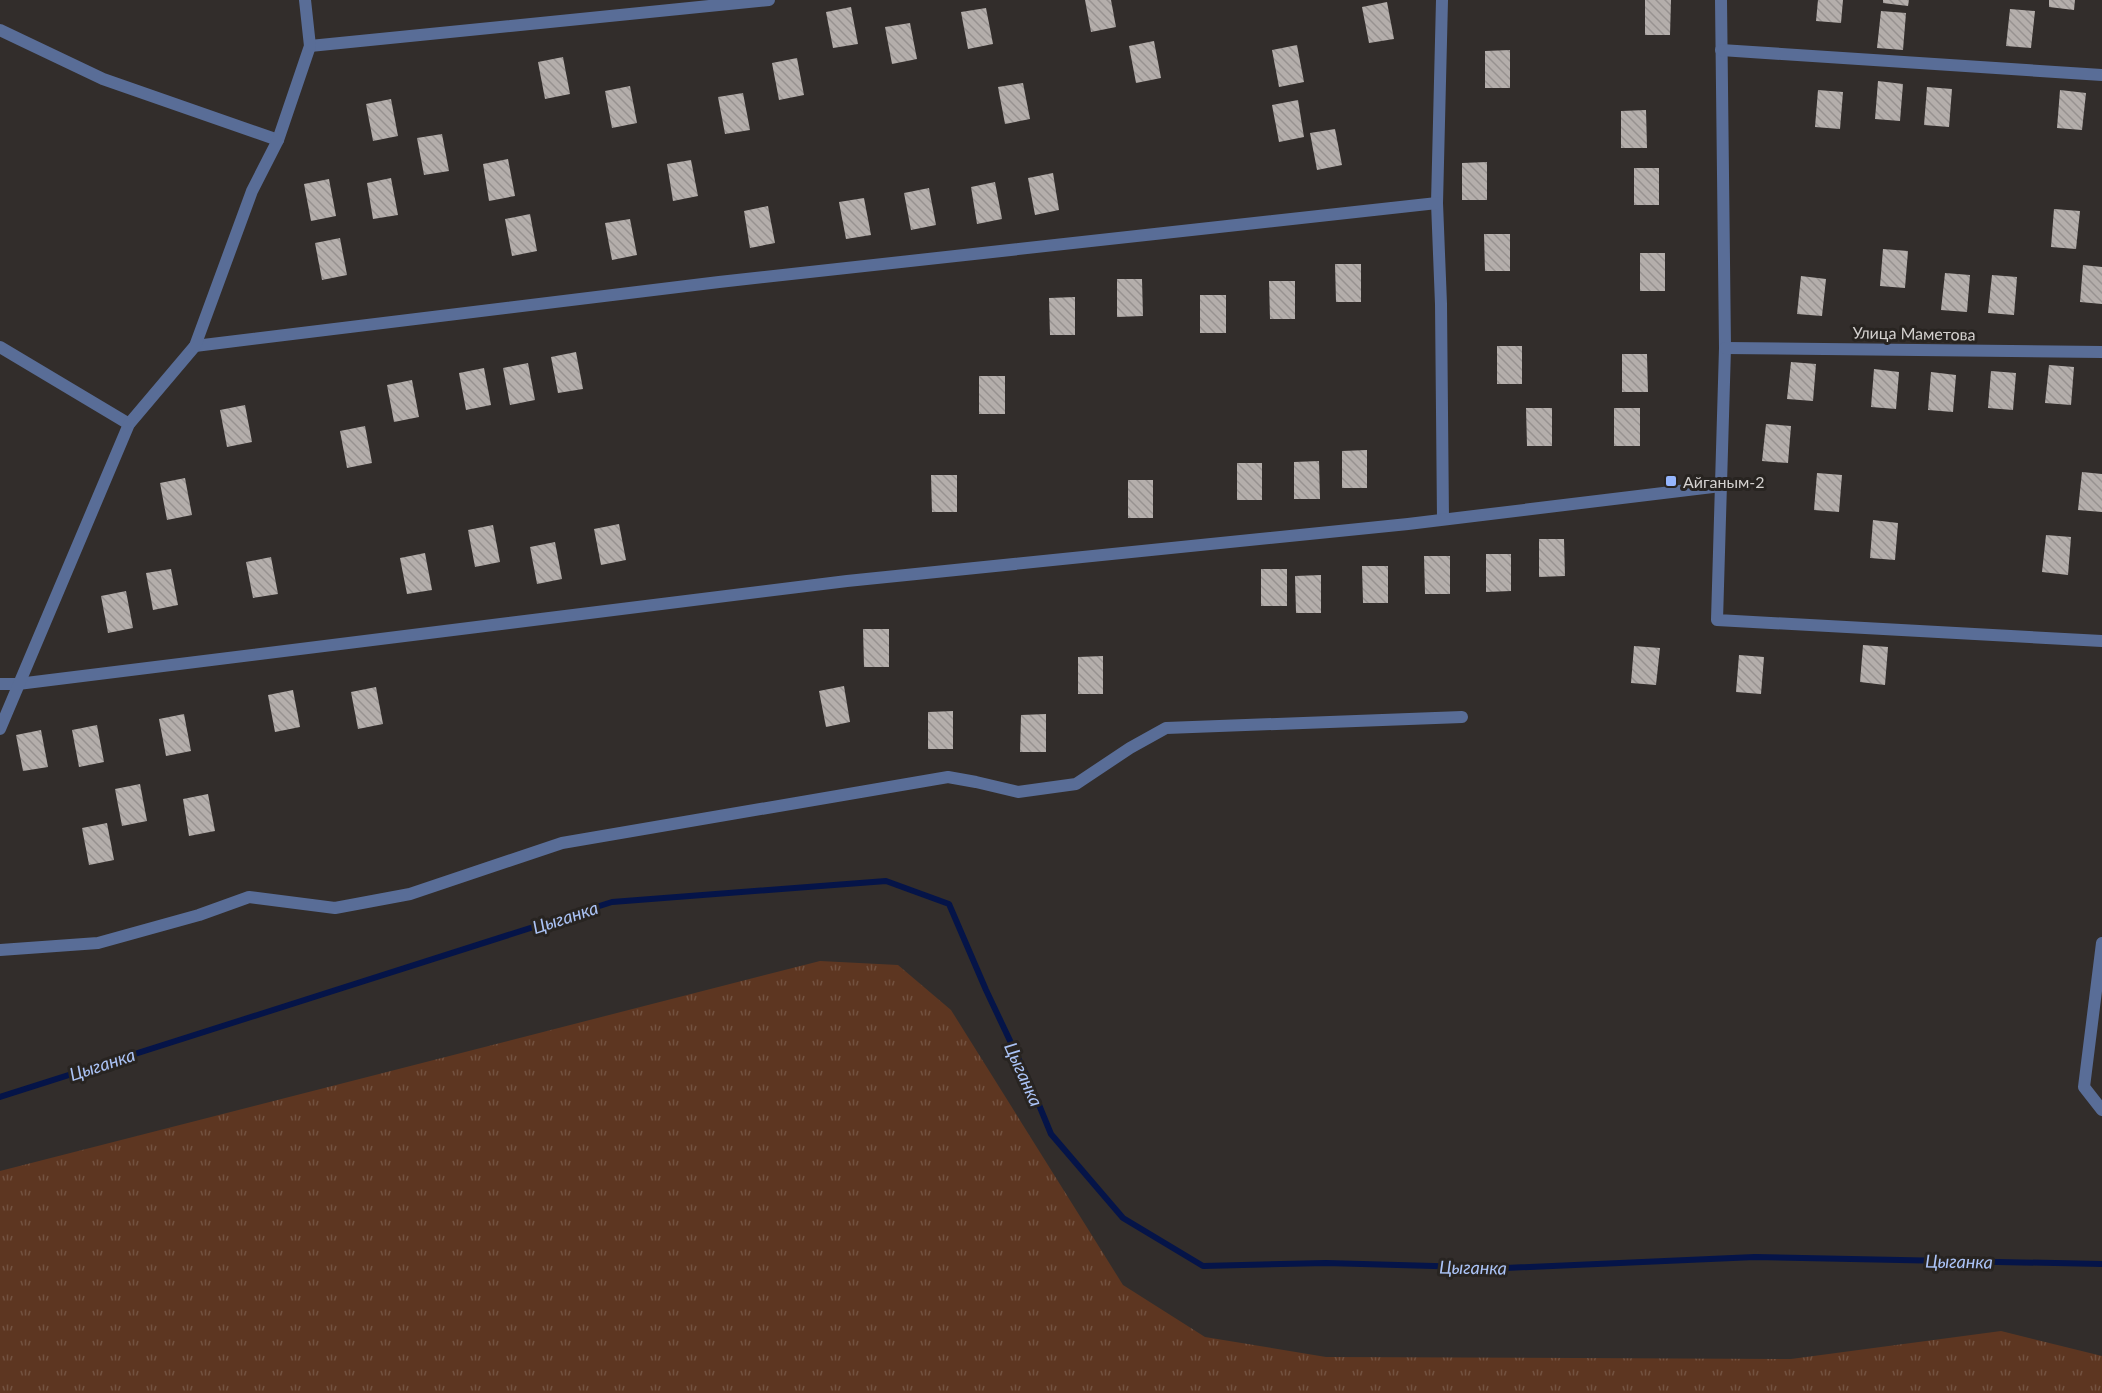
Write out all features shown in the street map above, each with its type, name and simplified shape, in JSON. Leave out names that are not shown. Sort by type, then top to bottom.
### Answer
[{"type":"street","points":[[0,729],[129,424],[195,346],[252,191],[278,140],[310,46],[304,0]]},
{"type":"street","points":[[310,46],[769,0]]},
{"type":"street","points":[[1442,0],[1437,203],[1441,304],[1443,519]]},
{"type":"street","points":[[1721,0],[1725,348],[1717,620],[2102,641]]},
{"type":"street","points":[[0,30],[103,79],[278,140]]},
{"type":"street","points":[[1721,50],[2102,75]]},
{"type":"street","points":[[195,346],[707,284],[1437,203]]},
{"type":"street","points":[[0,348],[129,424]]},
{"type":"street","name":"Улица Маметова","points":[[1725,348],[2102,352]]},
{"type":"street","points":[[0,684],[18,684],[847,580],[1443,519],[1721,486]]},
{"type":"street","points":[[0,950],[98,943],[199,915],[249,897],[335,908],[410,894],[562,843],[948,777],[1018,792],[1076,784],[1130,748],[1166,728],[1462,717]]},
{"type":"street","points":[[2102,943],[2084,1087],[2102,1110]]},
{"type":"green space","points":[[820,961],[898,965],[951,1010],[1123,1285],[1205,1337],[1326,1357],[1791,1359],[2001,1331],[2102,1356],[2102,1393],[0,1393],[0,1171]]},
{"type":"building","points":[[1085,0],[1111,0],[1116,27],[1091,32]]},
{"type":"building","points":[[1645,0],[1671,0],[1670,35],[1645,35]]},
{"type":"building","points":[[1818,0],[1843,0],[1841,23],[1816,21]]},
{"type":"building","points":[[1883,0],[1909,0],[1908,6],[1883,3]]},
{"type":"building","points":[[2049,0],[2075,0],[2074,10],[2049,7]]},
{"type":"building","points":[[1387,2],[1394,39],[1369,43],[1362,7]]},
{"type":"building","points":[[851,7],[858,44],[833,48],[826,12]]},
{"type":"building","points":[[986,8],[993,44],[968,49],[961,12]]},
{"type":"building","points":[[2010,9],[2035,11],[2031,48],[2006,46]]},
{"type":"building","points":[[1881,11],[1906,13],[1903,50],[1877,48]]},
{"type":"building","points":[[910,23],[917,59],[892,64],[885,27]]},
{"type":"building","points":[[1154,41],[1161,78],[1136,83],[1129,46]]},
{"type":"building","points":[[1297,45],[1304,82],[1279,87],[1272,50]]},
{"type":"building","points":[[1510,50],[1510,88],[1485,88],[1485,51]]},
{"type":"building","points":[[563,57],[570,94],[545,99],[538,62]]},
{"type":"building","points":[[797,58],[804,95],[779,100],[772,63]]},
{"type":"building","points":[[1878,81],[1903,84],[1900,121],[1875,119]]},
{"type":"building","points":[[1023,83],[1030,119],[1005,124],[998,87]]},
{"type":"building","points":[[630,86],[637,123],[612,128],[605,91]]},
{"type":"building","points":[[1927,87],[1952,89],[1949,127],[1924,125]]},
{"type":"building","points":[[1818,90],[1843,92],[1840,129],[1815,127]]},
{"type":"building","points":[[2060,90],[2086,93],[2082,130],[2057,128]]},
{"type":"building","points":[[743,93],[750,130],[725,134],[718,97]]},
{"type":"building","points":[[391,99],[398,136],[373,141],[366,104]]},
{"type":"building","points":[[1298,100],[1304,137],[1279,142],[1272,105]]},
{"type":"building","points":[[1646,110],[1647,148],[1621,148],[1621,111]]},
{"type":"building","points":[[1335,129],[1342,165],[1317,170],[1310,133]]},
{"type":"building","points":[[442,134],[449,171],[424,175],[417,138]]},
{"type":"building","points":[[508,159],[515,196],[489,201],[483,164]]},
{"type":"building","points":[[691,160],[698,196],[673,201],[667,164]]},
{"type":"building","points":[[1487,162],[1487,200],[1462,200],[1462,163]]},
{"type":"building","points":[[1634,168],[1659,168],[1659,205],[1634,205]]},
{"type":"building","points":[[1053,173],[1059,210],[1035,215],[1028,178]]},
{"type":"building","points":[[391,178],[398,215],[373,219],[367,183]]},
{"type":"building","points":[[329,179],[336,216],[311,221],[304,184]]},
{"type":"building","points":[[995,182],[1002,219],[977,224],[971,187]]},
{"type":"building","points":[[929,188],[936,225],[911,230],[904,193]]},
{"type":"building","points":[[864,198],[871,235],[846,239],[839,202]]},
{"type":"building","points":[[768,206],[775,243],[750,248],[744,211]]},
{"type":"building","points":[[2054,209],[2080,211],[2076,249],[2051,247]]},
{"type":"building","points":[[530,214],[537,251],[512,256],[505,219]]},
{"type":"building","points":[[630,219],[637,255],[612,260],[605,223]]},
{"type":"building","points":[[1484,234],[1510,234],[1510,271],[1485,271]]},
{"type":"building","points":[[340,238],[347,275],[322,280],[315,243]]},
{"type":"building","points":[[1883,249],[1908,251],[1905,288],[1880,286]]},
{"type":"building","points":[[1640,253],[1665,253],[1665,291],[1640,291]]},
{"type":"building","points":[[1335,264],[1361,264],[1361,302],[1336,302]]},
{"type":"building","points":[[2083,265],[2102,267],[2102,304],[2080,302]]},
{"type":"building","points":[[1945,273],[1970,275],[1967,312],[1941,310]]},
{"type":"building","points":[[1992,275],[2017,277],[2014,315],[1988,313]]},
{"type":"building","points":[[1801,276],[1826,279],[1822,316],[1797,314]]},
{"type":"building","points":[[1117,279],[1142,279],[1143,316],[1117,317]]},
{"type":"building","points":[[1269,281],[1295,281],[1295,319],[1270,319]]},
{"type":"building","points":[[1200,295],[1226,295],[1226,333],[1200,333]]},
{"type":"building","points":[[1075,297],[1075,335],[1050,335],[1049,298]]},
{"type":"building","points":[[1497,346],[1522,346],[1522,384],[1497,384]]},
{"type":"building","points":[[576,352],[583,389],[558,393],[551,357]]},
{"type":"building","points":[[1622,354],[1647,354],[1648,392],[1622,392]]},
{"type":"building","points":[[1791,362],[1816,364],[1813,401],[1787,399]]},
{"type":"building","points":[[528,363],[535,400],[510,405],[503,368]]},
{"type":"building","points":[[2049,365],[2074,367],[2071,405],[2045,403]]},
{"type":"building","points":[[484,368],[491,405],[466,410],[459,373]]},
{"type":"building","points":[[1874,369],[1899,372],[1896,409],[1871,407]]},
{"type":"building","points":[[1991,371],[2016,373],[2013,410],[1988,408]]},
{"type":"building","points":[[1931,372],[1956,375],[1953,412],[1928,410]]},
{"type":"building","points":[[979,376],[1005,376],[1005,414],[979,414]]},
{"type":"building","points":[[412,380],[419,417],[394,422],[387,385]]},
{"type":"building","points":[[245,405],[252,442],[227,447],[220,410]]},
{"type":"building","points":[[1526,408],[1552,408],[1552,446],[1527,446]]},
{"type":"building","points":[[1614,408],[1640,408],[1640,446],[1614,446]]},
{"type":"building","points":[[1766,424],[1791,426],[1788,463],[1762,461]]},
{"type":"building","points":[[365,426],[372,463],[347,468],[340,431]]},
{"type":"building","points":[[1367,450],[1367,488],[1342,488],[1342,451]]},
{"type":"building","points":[[1319,461],[1320,499],[1294,499],[1294,462]]},
{"type":"building","points":[[1237,463],[1262,463],[1262,500],[1237,500]]},
{"type":"building","points":[[2082,472],[2102,474],[2102,512],[2078,510]]},
{"type":"building","points":[[1817,473],[1842,475],[1839,512],[1814,510]]},
{"type":"building","points":[[931,475],[957,475],[957,512],[932,512]]},
{"type":"building","points":[[185,478],[192,515],[167,520],[160,483]]},
{"type":"building","points":[[1128,480],[1153,480],[1153,518],[1128,518]]},
{"type":"building","points":[[1873,520],[1898,523],[1895,560],[1870,558]]},
{"type":"building","points":[[619,524],[626,560],[601,565],[594,529]]},
{"type":"building","points":[[493,525],[500,562],[475,567],[468,530]]},
{"type":"building","points":[[2046,535],[2071,537],[2068,575],[2042,572]]},
{"type":"building","points":[[1539,539],[1564,539],[1565,576],[1539,577]]},
{"type":"building","points":[[555,542],[562,579],[537,584],[530,547]]},
{"type":"building","points":[[425,553],[432,590],[407,594],[400,558]]},
{"type":"building","points":[[1486,554],[1511,554],[1511,591],[1486,592]]},
{"type":"building","points":[[1424,556],[1450,556],[1450,594],[1425,594]]},
{"type":"building","points":[[271,557],[278,594],[253,598],[246,562]]},
{"type":"building","points":[[1362,566],[1388,566],[1388,603],[1363,603]]},
{"type":"building","points":[[171,569],[178,605],[153,610],[146,573]]},
{"type":"building","points":[[1261,569],[1287,569],[1287,606],[1261,606]]},
{"type":"building","points":[[1321,575],[1321,613],[1296,613],[1295,576]]},
{"type":"building","points":[[126,591],[133,628],[108,633],[101,596]]},
{"type":"building","points":[[863,629],[889,629],[889,667],[864,667]]},
{"type":"building","points":[[1863,645],[1888,647],[1885,685],[1860,682]]},
{"type":"building","points":[[1634,646],[1660,648],[1656,685],[1631,683]]},
{"type":"building","points":[[1739,655],[1764,657],[1761,694],[1736,692]]},
{"type":"building","points":[[1103,656],[1103,694],[1078,694],[1078,657]]},
{"type":"building","points":[[844,686],[850,722],[826,727],[819,691]]},
{"type":"building","points":[[376,687],[383,724],[358,729],[351,692]]},
{"type":"building","points":[[293,690],[300,727],[275,732],[268,695]]},
{"type":"building","points":[[953,711],[953,749],[928,749],[928,712]]},
{"type":"building","points":[[184,714],[191,751],[166,756],[159,719]]},
{"type":"building","points":[[1046,714],[1046,752],[1020,752],[1021,715]]},
{"type":"building","points":[[97,725],[104,762],[79,767],[72,730]]},
{"type":"building","points":[[41,730],[48,767],[23,771],[16,735]]},
{"type":"building","points":[[140,784],[147,821],[122,826],[115,789]]},
{"type":"building","points":[[208,794],[215,831],[189,836],[183,799]]},
{"type":"building","points":[[107,823],[114,860],[89,865],[82,828]]},
{"type":"waterway","name":"Цыганка","points":[[0,1097],[612,902],[886,881],[949,904],[1051,1134],[1123,1218],[1203,1266],[1326,1263],[1506,1268],[1755,1257],[2102,1264]]},
{"type":"place","name":"Айганым-2","points":[[1671,481]]}]
